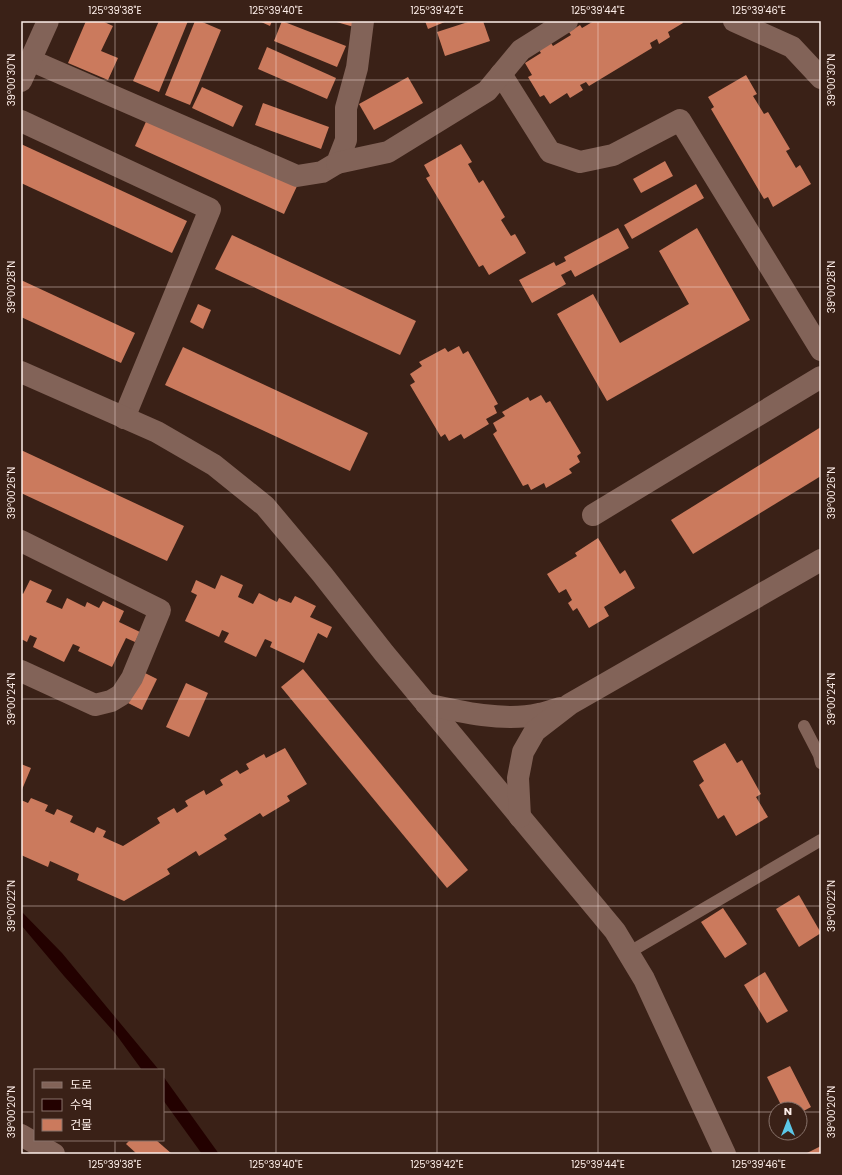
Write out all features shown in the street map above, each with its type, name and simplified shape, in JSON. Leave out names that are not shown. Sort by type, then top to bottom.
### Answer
[{"type":"street","points":[[21,81],[48,21]]},
{"type":"street","points":[[337,163],[346,140],[346,108],[357,68],[363,21]]},
{"type":"street","points":[[30,60],[297,176],[322,172],[337,163],[388,152],[487,91],[522,50],[567,21]]},
{"type":"street","points":[[734,21],[792,47],[821,78]]},
{"type":"street","points":[[501,74],[550,152],[580,162],[612,156],[680,120],[821,350]]},
{"type":"street","points":[[21,121],[210,209],[124,418]]},
{"type":"street","points":[[21,372],[157,432],[214,465],[265,506],[322,574],[384,653],[614,931],[644,979],[725,1154]]},
{"type":"street","points":[[592,515],[821,377]]},
{"type":"street","points":[[21,541],[160,610],[132,678],[122,695],[111,701],[95,705],[21,671]]},
{"type":"street","points":[[520,817],[518,778],[523,752],[535,731],[570,704],[821,560]]},
{"type":"street","points":[[426,704],[466,713],[512,717],[539,714],[570,704]]},
{"type":"street","points":[[21,1135],[54,1154]]},
{"type":"lane","points":[[804,726],[819,755],[821,763]]},
{"type":"lane","points":[[628,953],[821,840]]},
{"type":"water","points":[[21,911],[62,953],[158,1069],[141,1069],[115,1033],[21,925]]},
{"type":"water","points":[[164,1077],[219,1154],[202,1154],[164,1101]]},
{"type":"building","points":[[86,21],[102,21],[113,26],[101,51],[118,58],[108,80],[68,63]]},
{"type":"building","points":[[159,21],[188,21],[159,92],[133,81]]},
{"type":"building","points":[[195,21],[200,21],[221,30],[190,105],[165,95]]},
{"type":"building","points":[[259,21],[272,21],[270,26]]},
{"type":"building","points":[[282,21],[346,46],[337,67],[274,41]]},
{"type":"building","points":[[333,21],[355,21],[354,27]]},
{"type":"building","points":[[425,21],[447,21],[428,29]]},
{"type":"building","points":[[471,21],[483,21],[490,41],[445,56],[437,32]]},
{"type":"building","points":[[594,21],[682,21],[683,23],[668,32],[670,37],[659,44],[657,39],[650,43],[652,48],[589,86],[586,82],[580,85],[583,90],[570,98],[567,93],[550,104],[544,95],[540,97],[528,77],[532,75],[525,63],[541,53],[539,50],[551,43],[553,46],[571,35],[569,32],[580,25],[582,28]]},
{"type":"building","points":[[267,47],[336,78],[327,99],[258,69]]},
{"type":"building","points":[[746,75],[757,94],[753,96],[764,114],[768,112],[790,149],[786,151],[796,168],[800,165],[811,184],[773,207],[768,197],[764,199],[711,109],[714,107],[708,97]]},
{"type":"building","points":[[408,77],[423,103],[374,130],[359,104]]},
{"type":"building","points":[[202,87],[243,106],[233,127],[192,108]]},
{"type":"building","points":[[263,103],[329,127],[321,149],[255,125]]},
{"type":"building","points":[[149,115],[298,184],[284,214],[135,146]]},
{"type":"building","points":[[21,144],[187,221],[172,253],[21,183]]},
{"type":"building","points":[[461,144],[472,162],[468,164],[479,183],[483,180],[505,217],[501,220],[511,236],[515,234],[526,253],[489,275],[483,265],[479,267],[426,178],[430,176],[424,165]]},
{"type":"building","points":[[665,161],[673,176],[641,193],[633,179]]},
{"type":"building","points":[[696,184],[704,198],[632,239],[624,225]]},
{"type":"building","points":[[618,228],[629,248],[575,277],[571,270],[561,275],[566,284],[532,303],[519,280],[554,262],[556,266],[566,261],[564,257]]},
{"type":"building","points":[[697,228],[750,320],[607,401],[557,314],[593,294],[620,343],[689,304],[659,251]]},
{"type":"building","points":[[232,235],[416,321],[400,355],[215,269]]},
{"type":"building","points":[[21,280],[135,333],[121,363],[21,317]]},
{"type":"building","points":[[198,304],[211,310],[203,329],[190,322]]},
{"type":"building","points":[[459,346],[463,354],[468,351],[498,404],[494,406],[497,413],[486,419],[489,424],[464,439],[461,434],[449,441],[445,434],[441,437],[410,385],[415,382],[410,374],[422,366],[419,362],[445,348],[448,352]]},
{"type":"building","points":[[183,347],[368,433],[350,471],[165,385]]},
{"type":"building","points":[[541,395],[546,403],[550,401],[581,453],[577,456],[580,462],[569,469],[572,473],[546,488],[544,483],[531,490],[528,484],[523,486],[493,434],[497,431],[493,423],[505,416],[502,412],[528,397],[530,401]]},
{"type":"building","points":[[821,427],[821,476],[693,554],[671,520]]},
{"type":"building","points":[[21,450],[184,526],[167,561],[21,493]]},
{"type":"building","points":[[598,538],[620,574],[625,570],[635,588],[604,607],[609,616],[589,628],[577,608],[573,611],[568,603],[572,600],[566,589],[559,593],[547,574],[577,556],[575,553]]},
{"type":"building","points":[[221,575],[243,585],[238,597],[253,604],[259,593],[277,602],[279,598],[291,603],[295,596],[316,606],[310,617],[332,627],[327,638],[318,633],[304,663],[270,647],[272,642],[265,639],[256,657],[224,642],[229,633],[222,630],[219,637],[185,621],[197,595],[191,592],[196,580],[215,589]]},
{"type":"building","points":[[30,580],[52,590],[46,602],[62,609],[67,598],[85,607],[87,602],[99,608],[103,601],[124,611],[119,622],[140,632],[135,642],[126,638],[112,667],[78,651],[80,647],[73,644],[64,662],[33,647],[37,638],[30,635],[27,642],[21,639],[21,593],[23,594]]},
{"type":"building","points":[[303,669],[468,870],[447,888],[281,687]]},
{"type":"building","points":[[143,672],[157,679],[142,710],[128,703]]},
{"type":"building","points":[[186,683],[208,693],[189,737],[166,727]]},
{"type":"building","points":[[725,743],[737,763],[742,760],[761,794],[756,797],[768,817],[736,836],[724,815],[718,819],[699,785],[704,781],[693,761]]},
{"type":"building","points":[[285,748],[307,784],[287,796],[290,801],[263,817],[260,813],[224,835],[227,839],[199,856],[196,851],[167,869],[170,874],[124,901],[77,880],[79,874],[50,861],[48,867],[21,855],[21,800],[28,803],[31,798],[48,805],[45,811],[54,815],[57,809],[73,816],[70,822],[94,833],[97,827],[106,831],[103,837],[123,846],[160,823],[157,818],[174,808],[177,813],[188,806],[185,801],[204,790],[206,795],[223,785],[220,780],[237,770],[240,774],[249,769],[246,764],[264,754],[266,758]]},
{"type":"building","points":[[21,764],[31,768],[21,792]]},
{"type":"building","points":[[799,895],[821,933],[799,947],[776,909]]},
{"type":"building","points":[[723,908],[747,944],[725,958],[701,922]]},
{"type":"building","points":[[765,972],[788,1011],[767,1023],[744,985]]},
{"type":"building","points":[[790,1066],[808,1101],[779,1101],[767,1077]]},
{"type":"building","points":[[808,1101],[811,1107],[808,1109]]},
{"type":"building","points":[[129,1141],[157,1141],[172,1154],[137,1154],[126,1144]]},
{"type":"building","points":[[821,1146],[821,1154],[807,1153]]}]
